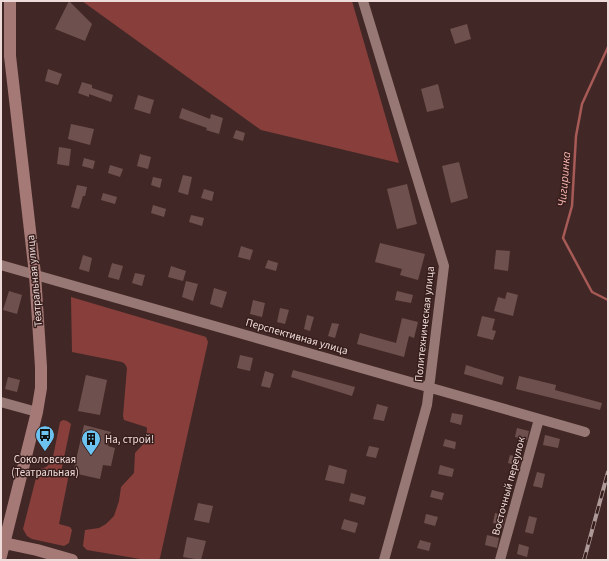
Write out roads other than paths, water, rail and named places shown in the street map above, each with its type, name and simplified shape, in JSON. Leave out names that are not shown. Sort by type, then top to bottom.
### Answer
[{"type":"main road","name":"Театральная улица","points":[[1,556],[3,542],[37,412],[41,388],[35,274],[10,56],[6,41],[10,1]]},
{"type":"main road","points":[[3,542],[72,560]]},
{"type":"street","name":"Политехническая улица","points":[[364,1],[444,266],[427,405],[384,560]]},
{"type":"street","name":"Перспективная улица","points":[[1,265],[585,432]]},
{"type":"street","points":[[1,402],[37,412]]},
{"type":"street","name":"Восточный переулок","points":[[500,560],[539,419]]},
{"type":"waterway","name":"Чигиринка","points":[[608,47],[582,104],[576,136],[572,206],[563,238],[592,292],[608,300]]},
{"type":"railway","points":[[584,560],[608,472]]},
{"type":"place","name":"Соколовская (Театральная)","points":[[45,452]]},
{"type":"place","name":"На, строй!","points":[[91,456]]}]
